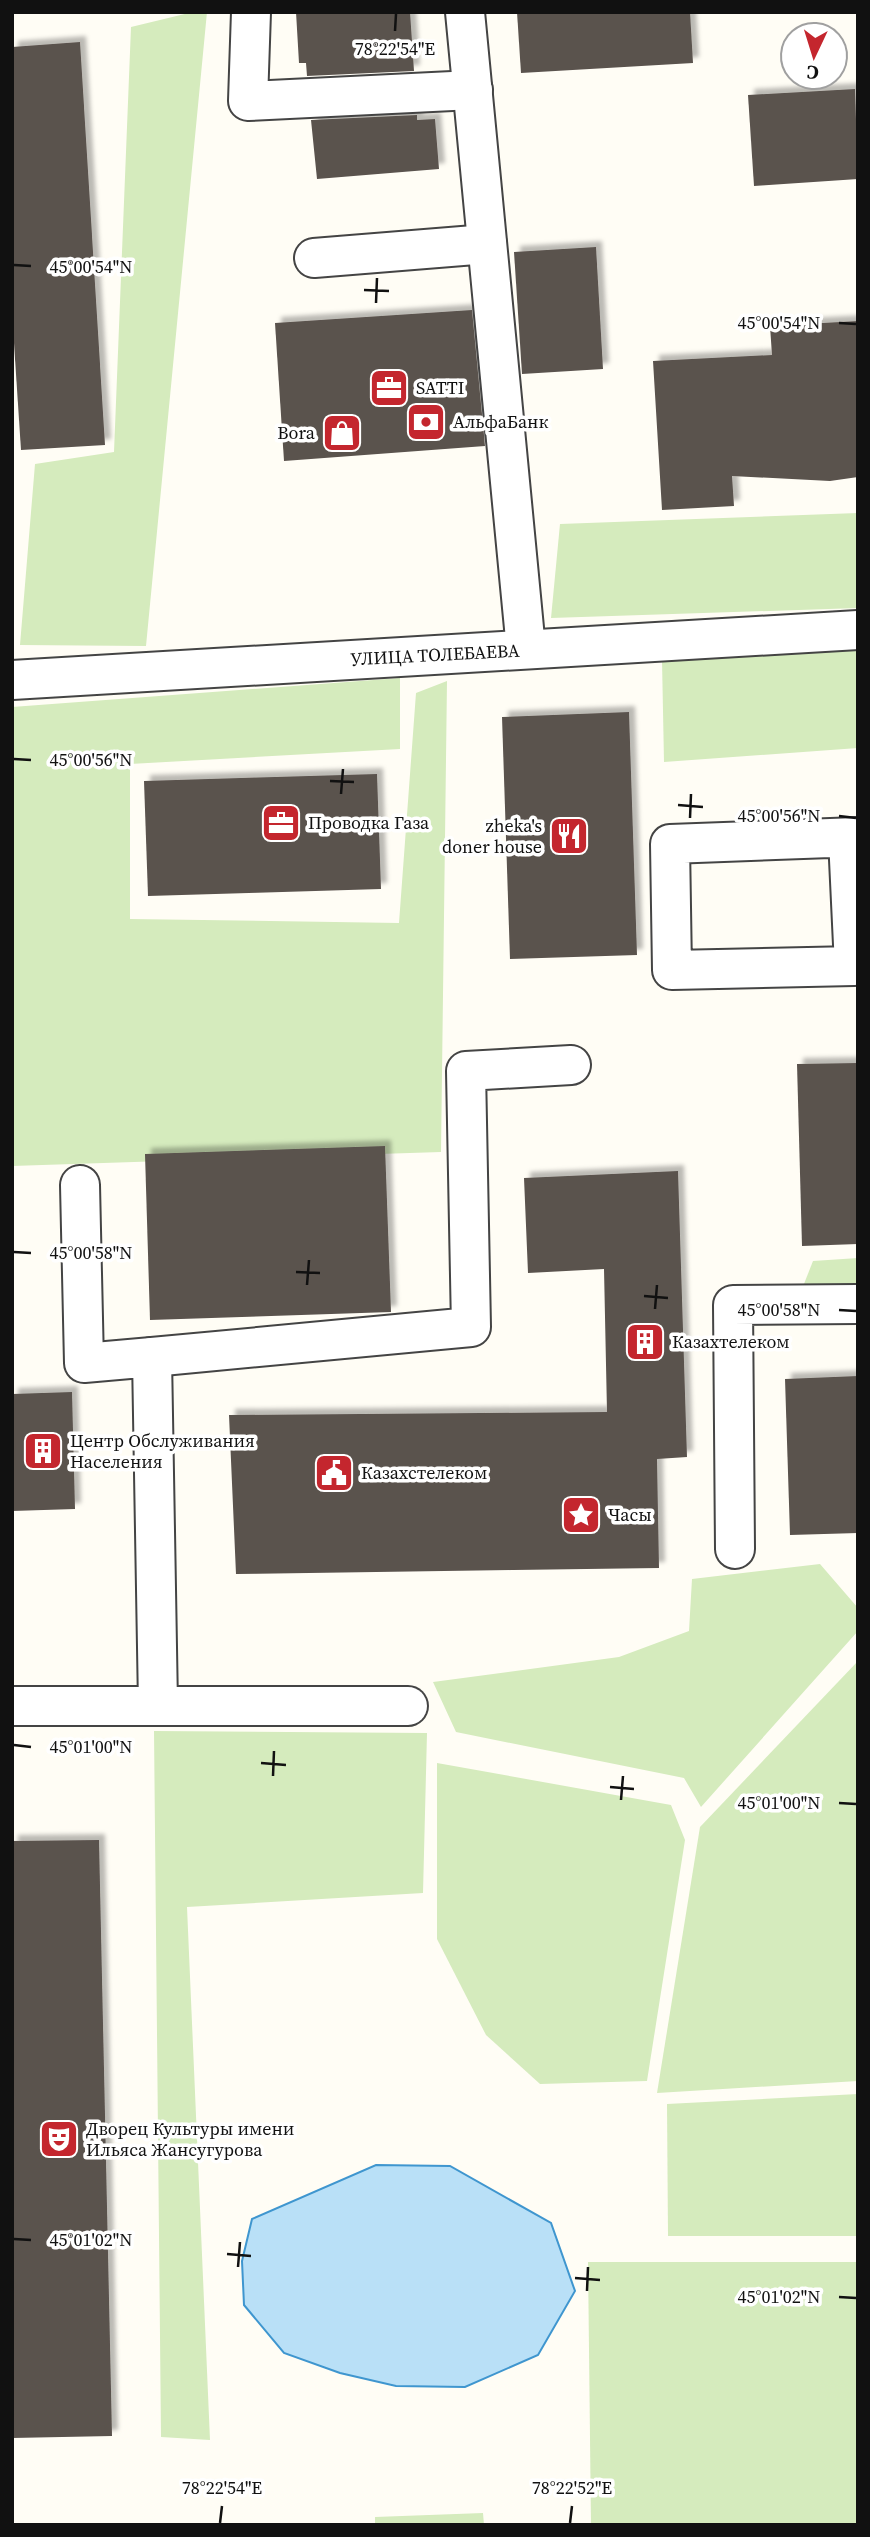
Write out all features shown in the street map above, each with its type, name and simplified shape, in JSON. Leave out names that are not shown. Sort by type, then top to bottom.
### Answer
[{"type":"street","points":[[251,12],[248,101],[473,89]]},
{"type":"street","points":[[466,12],[526,649]]},
{"type":"street","points":[[314,258],[487,244]]},
{"type":"street","name":"УЛИЦА ТОЛЕБАЕВА","points":[[12,680],[858,630]]},
{"type":"street","points":[[853,838],[854,966],[672,970],[670,844],[853,838]]},
{"type":"street","points":[[80,1185],[84,1363],[471,1327],[466,1071],[571,1065]]},
{"type":"street","points":[[735,1549],[733,1305],[858,1304]]},
{"type":"street","points":[[152,1357],[158,1705]]},
{"type":"street","points":[[12,1706],[408,1706]]},
{"type":"green space","points":[[193,12],[207,12],[146,646],[20,645],[35,464],[114,452],[131,27]]},
{"type":"green space","points":[[858,513],[858,608],[551,618],[560,524]]},
{"type":"green space","points":[[858,647],[858,748],[664,762],[662,660]]},
{"type":"green space","points":[[400,678],[400,749],[130,764],[130,919],[399,923],[416,693],[447,681],[441,1152],[12,1166],[12,707]]},
{"type":"green space","points":[[858,1258],[858,1290],[802,1289],[813,1261]]},
{"type":"green space","points":[[820,1564],[858,1608],[858,1631],[701,1807],[684,1778],[456,1732],[433,1682],[619,1657],[689,1631],[692,1579]]},
{"type":"green space","points":[[858,1661],[858,2081],[657,2093],[700,1827]]},
{"type":"green space","points":[[154,1731],[427,1733],[423,1893],[187,1907],[210,2440],[161,2437]]},
{"type":"green space","points":[[437,1763],[671,1805],[685,1840],[647,2081],[540,2084],[486,2035],[437,1939]]},
{"type":"green space","points":[[858,2094],[858,2236],[668,2236],[667,2104]]},
{"type":"green space","points":[[588,2262],[858,2262],[858,2525],[591,2525]]},
{"type":"green space","points":[[483,2513],[484,2525],[375,2525],[375,2517]]},
{"type":"water","points":[[376,2165],[450,2166],[551,2223],[575,2291],[538,2355],[465,2387],[396,2386],[340,2373],[284,2353],[244,2305],[242,2261],[252,2219]]},
{"type":"building","points":[[296,12],[410,12],[414,71],[307,76],[306,63],[299,63]]},
{"type":"building","points":[[517,12],[690,12],[693,63],[521,73]]},
{"type":"building","points":[[80,42],[105,445],[21,450],[12,313],[12,47]]},
{"type":"building","points":[[855,89],[858,179],[754,186],[748,95]]},
{"type":"building","points":[[417,115],[417,120],[435,119],[439,169],[317,179],[311,120]]},
{"type":"building","points":[[596,247],[603,369],[522,374],[514,252]]},
{"type":"building","points":[[472,310],[485,446],[284,461],[275,323]]},
{"type":"building","points":[[858,321],[858,477],[830,481],[732,476],[734,506],[662,510],[653,361],[772,355],[770,326]]},
{"type":"building","name":"zheka's doner house","points":[[629,712],[637,955],[510,959],[502,717]]},
{"type":"building","points":[[377,774],[381,889],[148,896],[144,781]]},
{"type":"building","points":[[858,1063],[858,1244],[802,1246],[797,1064]]},
{"type":"building","points":[[385,1146],[391,1312],[150,1320],[145,1154]]},
{"type":"building","name":"Казахтелеком","points":[[678,1171],[687,1457],[657,1459],[659,1568],[236,1574],[229,1415],[607,1412],[604,1269],[528,1273],[524,1178]]},
{"type":"building","points":[[858,1376],[858,1533],[790,1535],[785,1379]]},
{"type":"building","name":"Центр Обслуживания Населения","points":[[72,1392],[75,1509],[12,1511],[12,1394]]},
{"type":"building","name":"Дворец Культуры имени Ильяса Жансугурова","points":[[99,1840],[112,2436],[12,2438],[12,1841]]},
{"type":"place","name":"SATTI","points":[[389,388]]},
{"type":"place","name":"АльфаБанк","points":[[426,422]]},
{"type":"place","name":"Bora","points":[[342,433]]},
{"type":"place","name":"Проводка Газа","points":[[281,823]]},
{"type":"place","name":"zheka's doner house","points":[[569,836]]},
{"type":"place","name":"Казахтелеком","points":[[645,1342]]},
{"type":"place","name":"Центр Обслуживания Населения","points":[[43,1451]]},
{"type":"place","name":"Казахстелеком","points":[[334,1473]]},
{"type":"place","name":"Часы","points":[[581,1515]]},
{"type":"place","name":"Дворец Культуры имени Ильяса Жансугурова","points":[[59,2139]]}]
